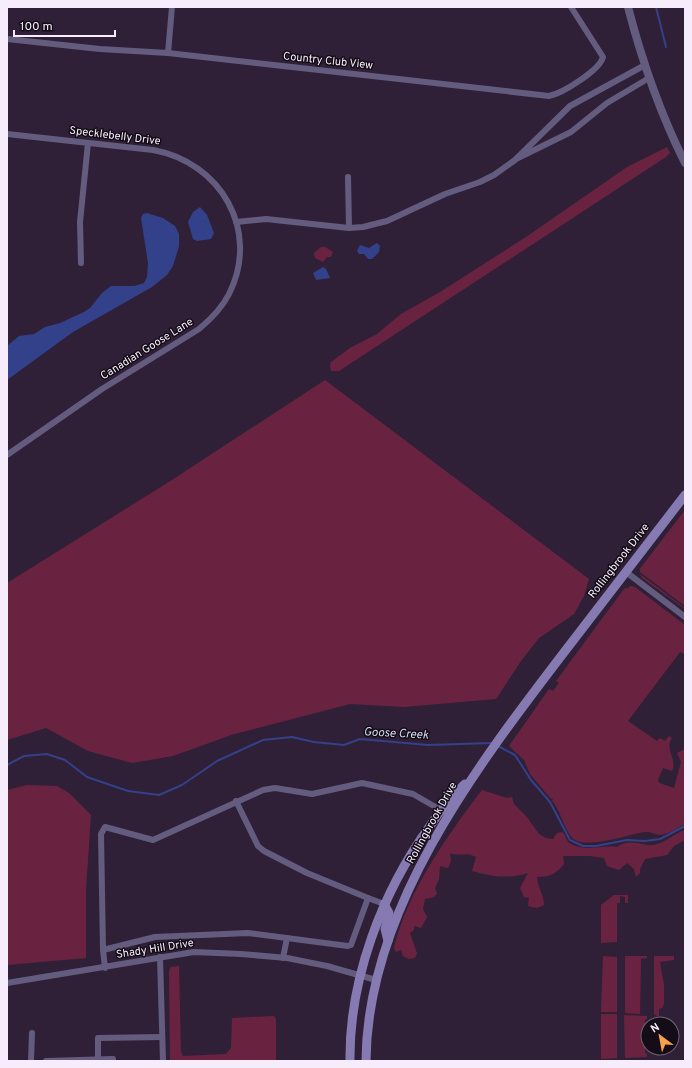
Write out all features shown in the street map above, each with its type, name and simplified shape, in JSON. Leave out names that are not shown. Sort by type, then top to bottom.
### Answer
[{"type":"main road","name":"Rollingbrook Drive","points":[[366,1061],[366,1044],[376,980],[388,941],[417,874],[469,781],[528,699],[685,495]]},
{"type":"main road","name":"Rollingbrook Drive","points":[[350,1061],[353,1012],[361,976],[384,904],[420,838],[455,793],[469,781]]},
{"type":"main road","points":[[384,904],[389,913],[385,929],[388,941]]},
{"type":"street","points":[[168,53],[172,7]]},
{"type":"street","name":"Country Club View","points":[[7,39],[100,49],[168,53],[549,96],[559,93],[593,70],[602,61],[603,57],[571,7]]},
{"type":"street","points":[[628,7],[649,78],[668,130],[685,163]]},
{"type":"street","points":[[236,222],[266,219],[349,228],[363,227],[387,221],[445,194],[494,176],[515,160],[570,106],[645,65]]},
{"type":"street","points":[[515,160],[571,132],[607,103],[649,78]]},
{"type":"street","name":"Specklebelly Drive","points":[[7,134],[164,152],[186,160],[205,173],[221,190],[236,222]]},
{"type":"street","points":[[81,263],[80,222],[88,143]]},
{"type":"street","points":[[348,177],[349,228]]},
{"type":"street","name":"Canadian Goose Lane","points":[[7,455],[96,393],[199,329],[212,318],[225,301],[234,283],[239,259],[239,235],[236,222]]},
{"type":"street","points":[[626,572],[685,617]]},
{"type":"street","points":[[105,968],[103,950],[102,829],[105,827],[154,840],[236,801],[270,788],[312,794],[362,783],[413,794],[450,816]]},
{"type":"street","points":[[236,801],[258,846],[264,851],[306,873],[384,904]]},
{"type":"street","points":[[103,950],[155,937],[250,932],[348,946],[351,945],[368,898]]},
{"type":"street","points":[[283,958],[287,938]]},
{"type":"street","name":"Shady Hill Drive","points":[[7,983],[105,968],[160,957],[202,952],[283,958],[327,966],[376,980]]},
{"type":"street","points":[[160,957],[163,1061]]},
{"type":"street","points":[[31,1061],[32,1033]]},
{"type":"street","points":[[98,1058],[98,1038],[162,1036]]},
{"type":"street","points":[[46,1061],[98,1058],[113,1059],[113,1061]]},
{"type":"shaded area","points":[[667,147],[670,153],[666,157],[339,371],[331,371],[331,362],[350,348],[377,334],[401,314],[440,292],[526,237],[627,167]]},
{"type":"shaded area","points":[[321,247],[325,247],[333,252],[331,257],[327,257],[323,262],[315,258],[314,253]]},
{"type":"shaded area","points":[[325,380],[589,579],[584,596],[574,614],[539,638],[521,661],[496,699],[404,707],[350,704],[231,735],[173,756],[132,763],[88,751],[46,728],[7,740],[7,583],[172,480]]},
{"type":"shaded area","points":[[685,510],[685,606],[640,572],[640,569],[639,570]]},
{"type":"shaded area","points":[[640,574],[685,608],[685,609],[642,578]]},
{"type":"shaded area","points":[[630,586],[635,587],[685,625],[685,654],[680,652],[628,721],[657,741],[660,738],[665,741],[669,736],[672,738],[669,747],[673,762],[672,771],[663,768],[658,780],[659,783],[674,788],[681,762],[677,753],[685,749],[685,824],[670,832],[660,835],[644,832],[599,842],[582,842],[575,840],[568,833],[558,810],[552,801],[553,799],[550,798],[530,774],[524,760],[509,746],[549,689],[553,691],[559,683],[556,681],[624,589],[627,587],[627,589]]},
{"type":"shaded area","points":[[27,785],[57,786],[69,793],[91,815],[86,890],[86,958],[7,965],[7,790]]},
{"type":"shaded area","points":[[482,790],[507,798],[512,797],[514,804],[527,817],[539,834],[546,838],[553,839],[557,833],[562,832],[569,843],[582,848],[617,847],[624,843],[652,845],[662,842],[685,830],[685,840],[674,846],[667,855],[645,859],[640,869],[640,873],[636,877],[634,869],[627,863],[619,870],[607,866],[604,858],[589,856],[563,856],[564,864],[558,870],[549,876],[537,877],[544,905],[537,908],[528,906],[529,898],[524,897],[520,888],[528,873],[507,877],[479,873],[472,871],[476,857],[469,854],[450,853],[451,861],[448,868],[440,866],[439,879],[435,888],[437,894],[434,897],[425,899],[423,909],[427,917],[421,928],[414,926],[414,930],[410,933],[417,953],[415,958],[409,959],[403,956],[401,950],[396,952],[394,948],[408,906],[442,845]]},
{"type":"shaded area","points":[[614,895],[628,895],[628,903],[625,903],[625,897],[620,896],[620,903],[617,903],[617,942],[601,943],[601,905]]},
{"type":"shaded area","points":[[603,956],[617,957],[617,1012],[601,1012]]},
{"type":"shaded area","points":[[625,956],[647,956],[647,958],[641,959],[640,1014],[625,1013]]},
{"type":"shaded area","points":[[654,956],[674,956],[674,960],[660,962],[664,985],[664,1004],[662,1008],[659,1009],[659,1016],[654,1014]]},
{"type":"shaded area","points":[[179,966],[181,1052],[183,1056],[226,1054],[231,1048],[232,1018],[273,1016],[275,1017],[276,1021],[276,1061],[170,1061],[169,971],[171,967]]},
{"type":"shaded area","points":[[601,1014],[617,1014],[617,1058],[601,1059]]},
{"type":"shaded area","points":[[624,1015],[647,1016],[640,1016],[640,1056],[647,1057],[625,1058]]},
{"type":"water","points":[[200,207],[207,215],[214,233],[211,239],[197,241],[193,239],[188,222],[193,212]]},
{"type":"water","points":[[147,213],[163,218],[175,226],[179,234],[179,246],[173,266],[167,275],[152,287],[73,332],[7,380],[7,346],[19,336],[34,334],[45,327],[60,323],[84,312],[90,308],[102,293],[111,286],[134,286],[144,283],[147,277],[148,263],[141,218],[143,214]]},
{"type":"water","points":[[377,243],[380,246],[379,252],[372,259],[368,259],[364,254],[359,254],[357,251],[360,245],[369,248]]},
{"type":"water","points":[[323,267],[326,269],[330,278],[316,280],[313,273]]},
{"type":"waterway","points":[[656,7],[666,47]]},
{"type":"waterway","name":"Goose Creek","points":[[7,765],[24,756],[47,754],[65,760],[87,777],[128,791],[159,795],[182,785],[217,761],[263,740],[292,737],[314,742],[344,745],[360,739],[428,745],[492,743]]},
{"type":"waterway","name":"Goose Creek","points":[[498,746],[515,755],[531,780],[550,802],[570,840],[583,846],[596,846],[627,840],[645,841],[660,839],[685,826]]}]
